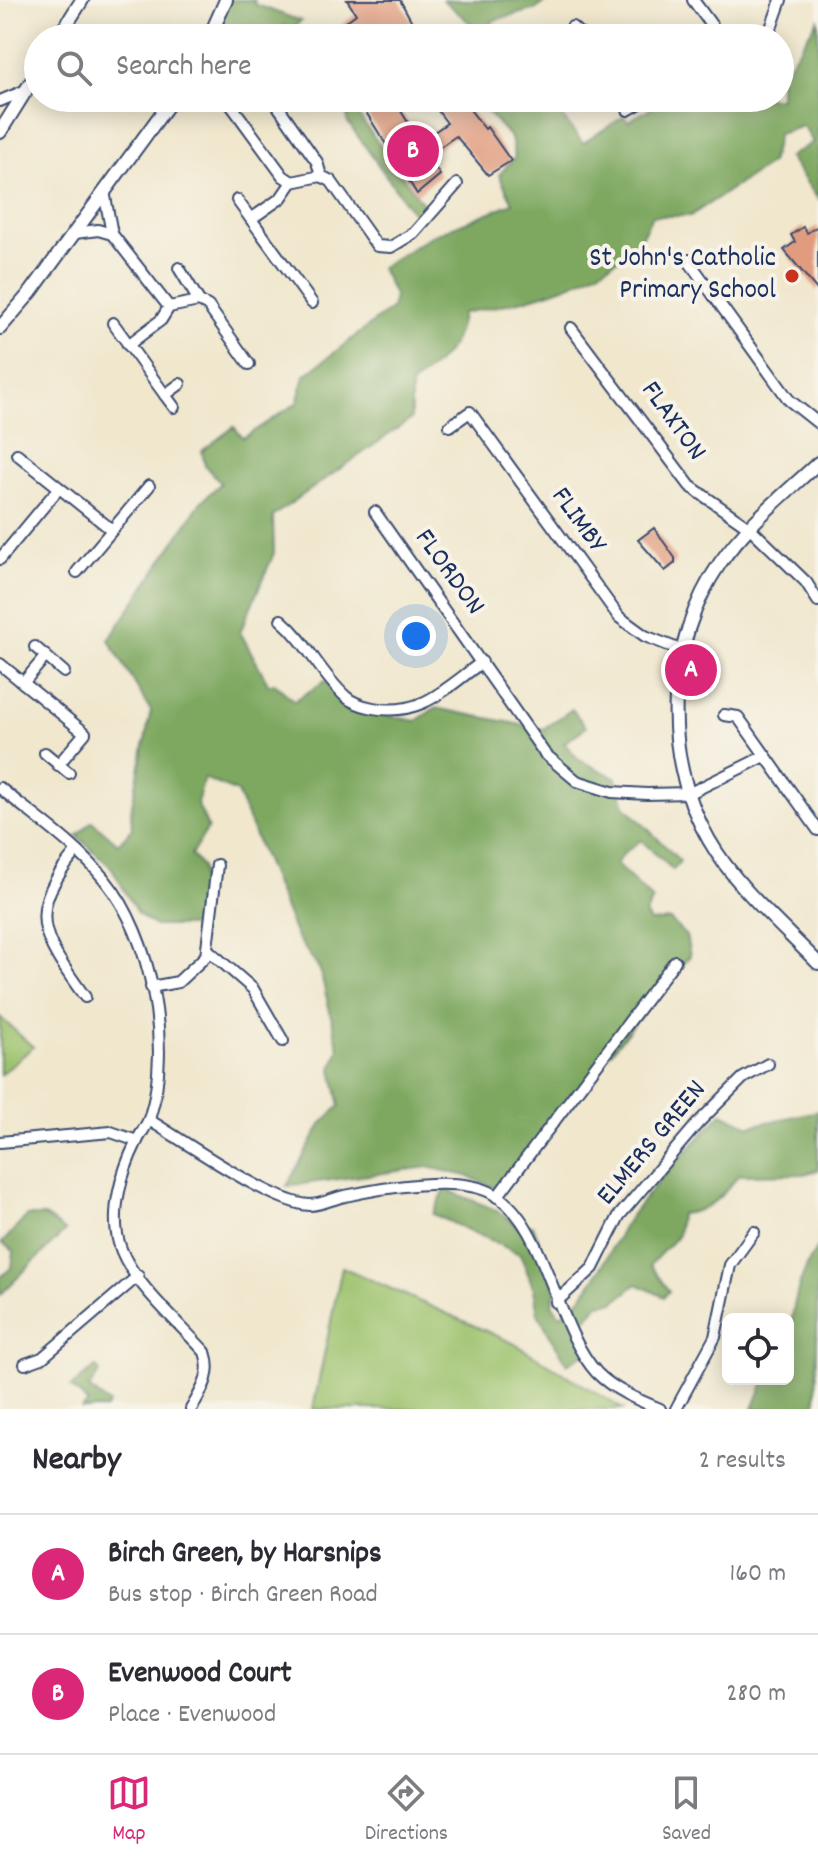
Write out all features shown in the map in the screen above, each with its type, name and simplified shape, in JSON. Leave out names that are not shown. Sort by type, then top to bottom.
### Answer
[{"type":"street","points":[[67,24],[82,0]]},
{"type":"street","points":[[215,24],[226,0]]},
{"type":"street","points":[[693,0],[711,24]]},
{"type":"street","points":[[772,24],[781,0]]},
{"type":"street","points":[[0,101],[24,90]]},
{"type":"street","points":[[0,132],[24,94]]},
{"type":"street","points":[[0,328],[75,233],[163,112]]},
{"type":"street","points":[[236,112],[283,176],[292,182]]},
{"type":"street","points":[[282,112],[317,162],[321,176]]},
{"type":"street","points":[[251,219],[281,198],[292,182],[321,176],[331,181],[374,243],[387,248],[414,233],[457,184]]},
{"type":"street","points":[[104,191],[112,234],[169,307]]},
{"type":"street","points":[[237,200],[312,303]]},
{"type":"street","points":[[75,233],[98,230],[112,234]]},
{"type":"street","points":[[688,260],[789,400],[818,423]]},
{"type":"street","points":[[179,268],[199,301],[208,306],[249,364]]},
{"type":"street","points":[[128,345],[161,320],[169,307],[199,301]]},
{"type":"street","points":[[113,323],[174,407]]},
{"type":"street","name":"FLAXTON","points":[[571,328],[690,486],[750,528],[806,582],[818,601]]},
{"type":"street","points":[[165,395],[180,384]]},
{"type":"street","name":"FLIMBY","points":[[450,426],[470,412],[619,617],[645,636],[683,651]]},
{"type":"street","points":[[17,454],[112,530]]},
{"type":"street","points":[[818,463],[750,528],[721,561],[703,592],[695,608],[683,651],[673,725],[690,793],[709,840],[754,898],[818,963]]},
{"type":"street","points":[[77,572],[149,486]]},
{"type":"street","points":[[0,559],[59,488]]},
{"type":"street","name":"FLORDON","points":[[375,512],[545,754],[577,781],[612,792],[690,793]]},
{"type":"street","points":[[281,620],[298,634],[344,696],[369,707],[402,712],[419,706],[482,662]]},
{"type":"street","points":[[35,647],[64,672]]},
{"type":"street","points":[[23,683],[46,656]]},
{"type":"street","points":[[0,664],[85,733],[58,765]]},
{"type":"street","points":[[724,715],[738,717],[818,830]]},
{"type":"street","points":[[45,753],[69,773]]},
{"type":"street","points":[[690,793],[765,756]]},
{"type":"street","points":[[0,788],[77,851],[118,898],[137,938],[158,1026],[160,1067],[149,1120],[137,1141],[115,1210],[115,1228],[124,1257],[205,1352],[210,1365],[204,1385],[191,1409]]},
{"type":"street","points":[[77,851],[50,886],[44,913],[47,937],[85,997]]},
{"type":"street","points":[[151,987],[178,982],[194,971],[206,956],[217,865]]},
{"type":"street","points":[[207,949],[253,989],[283,1041]]},
{"type":"street","points":[[497,1197],[675,961]]},
{"type":"street","points":[[72,979],[84,970]]},
{"type":"street","name":"ELMERS GREEN","points":[[556,1302],[593,1268],[619,1216],[698,1123],[743,1078],[768,1064]]},
{"type":"street","points":[[149,1120],[277,1196],[310,1205],[377,1190],[455,1184],[491,1192],[528,1231],[576,1345],[599,1374],[630,1397],[660,1409]]},
{"type":"street","points":[[0,1142],[111,1132],[137,1141]]},
{"type":"street","points":[[676,1409],[715,1337],[730,1265],[754,1232]]},
{"type":"street","points":[[25,1364],[42,1358],[138,1276]]},
{"type":"green space","points":[[229,0],[255,0],[254,4],[301,21],[297,24],[218,24]]},
{"type":"green space","points":[[443,0],[549,0],[536,9],[491,21],[493,24],[471,24]]},
{"type":"green space","points":[[818,20],[818,199],[789,157],[813,142],[803,126],[778,134],[771,163],[690,216],[652,216],[633,247],[595,273],[529,298],[462,313],[456,336],[445,355],[411,385],[411,419],[273,516],[274,553],[240,632],[269,685],[274,683],[294,701],[325,681],[351,709],[416,721],[435,708],[543,729],[572,709],[586,727],[564,743],[579,760],[616,778],[625,806],[680,861],[673,870],[641,840],[625,852],[616,864],[653,900],[645,914],[650,922],[670,920],[686,936],[690,956],[498,1189],[467,1176],[428,1167],[287,1186],[322,1123],[340,1106],[332,1069],[339,1049],[320,970],[296,936],[237,792],[204,778],[197,803],[208,828],[191,855],[202,867],[201,908],[193,926],[155,926],[137,913],[112,868],[77,836],[92,821],[118,844],[132,829],[131,810],[151,711],[109,640],[201,502],[221,483],[205,466],[202,451],[234,427],[243,438],[297,403],[305,375],[392,308],[394,295],[381,268],[431,236],[513,203],[499,175],[515,157],[511,138],[488,112],[558,112],[583,143],[624,116],[628,121],[644,112],[794,112],[794,57]]},
{"type":"green space","points":[[347,112],[358,112],[426,208],[415,216],[347,121]]},
{"type":"green space","points":[[0,1017],[33,1047],[0,1075]]},
{"type":"green space","points":[[818,1111],[818,1170],[804,1174],[739,1175],[721,1196],[707,1206],[680,1214],[678,1235],[650,1265],[669,1291],[664,1297],[637,1284],[614,1302],[598,1304],[576,1332],[589,1351],[567,1364],[538,1314],[534,1289],[520,1254],[433,1214],[445,1189],[498,1211],[518,1226],[533,1225],[556,1290],[552,1304],[560,1315],[591,1284],[638,1206],[722,1113],[750,1126]]},
{"type":"green space","points":[[27,1216],[45,1216],[65,1231],[0,1295],[0,1278],[12,1267],[14,1251],[2,1243]]},
{"type":"green space","points":[[818,1246],[816,1409],[753,1409],[763,1385],[794,1385],[793,1310],[809,1261]]},
{"type":"green space","points":[[342,1267],[513,1343],[623,1409],[313,1409]]},
{"type":"green space","points":[[96,1367],[100,1372],[89,1388],[109,1404],[106,1409],[82,1409],[88,1403],[71,1387]]},
{"type":"building","points":[[347,0],[400,0],[412,22],[343,24],[356,14]]},
{"type":"building","points":[[366,112],[402,112],[420,142],[447,123],[439,112],[472,112],[485,129],[487,127],[511,161],[488,175],[456,136],[427,156],[440,175],[417,194]]},
{"type":"building","points":[[818,226],[818,291],[784,250],[795,242],[791,235],[803,227],[807,233]]},
{"type":"building","points":[[654,528],[675,558],[675,563],[665,571],[638,540]]},
{"type":"place","name":"Evenwood Court","points":[[413,151]]},
{"type":"place","name":"St John's Catholic Primary School","points":[[792,276]]},
{"type":"place","name":"Birch Green, by Harsnips","points":[[691,670]]}]
